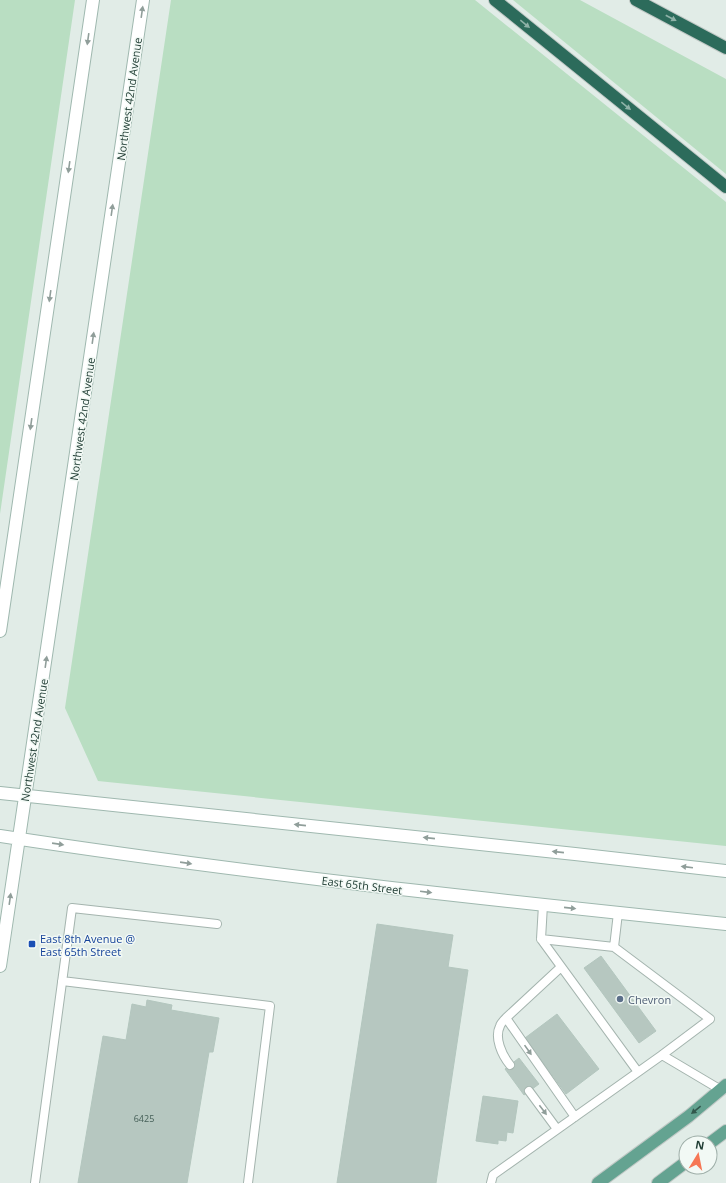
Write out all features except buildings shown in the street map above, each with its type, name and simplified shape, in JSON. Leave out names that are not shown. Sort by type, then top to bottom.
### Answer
[{"type":"highway","points":[[495,0],[726,187]]},
{"type":"highway","points":[[636,0],[726,48]]},
{"type":"main road","points":[[0,631],[93,0]]},
{"type":"main road","name":"Northwest 42nd Avenue","points":[[0,966],[143,0]]},
{"type":"main road","points":[[0,793],[726,871]]},
{"type":"main road","name":"East 65th Street","points":[[0,836],[248,871],[543,905],[726,924]]},
{"type":"main road","points":[[598,1183],[689,1116],[723,1088]]},
{"type":"main road","points":[[718,1136],[726,1130]]},
{"type":"main road","points":[[658,1183],[678,1168]]},
{"type":"lane","points":[[543,905],[541,939],[638,1072]]},
{"type":"lane","points":[[35,1183],[72,908],[218,924]]},
{"type":"lane","points":[[614,947],[618,913]]},
{"type":"lane","points":[[491,1183],[493,1175],[662,1055],[710,1019],[614,947],[541,939]]},
{"type":"lane","points":[[510,1065],[503,1057],[499,1042],[500,1026],[506,1018],[561,967]]},
{"type":"lane","points":[[62,981],[270,1006],[248,1183]]},
{"type":"lane","points":[[506,1018],[575,1117]]},
{"type":"lane","points":[[662,1055],[723,1088]]},
{"type":"lane","points":[[529,1091],[557,1129]]},
{"type":"green space","points":[[0,0],[75,0],[0,514]]},
{"type":"green space","points":[[171,0],[475,0],[726,202],[726,846],[98,781],[65,708]]},
{"type":"green space","points":[[513,0],[580,0],[726,79],[726,174]]},
{"type":"place","name":"East 8th Avenue @ East 65th Street","points":[[32,944]]},
{"type":"place","name":"Chevron","points":[[620,999]]}]
